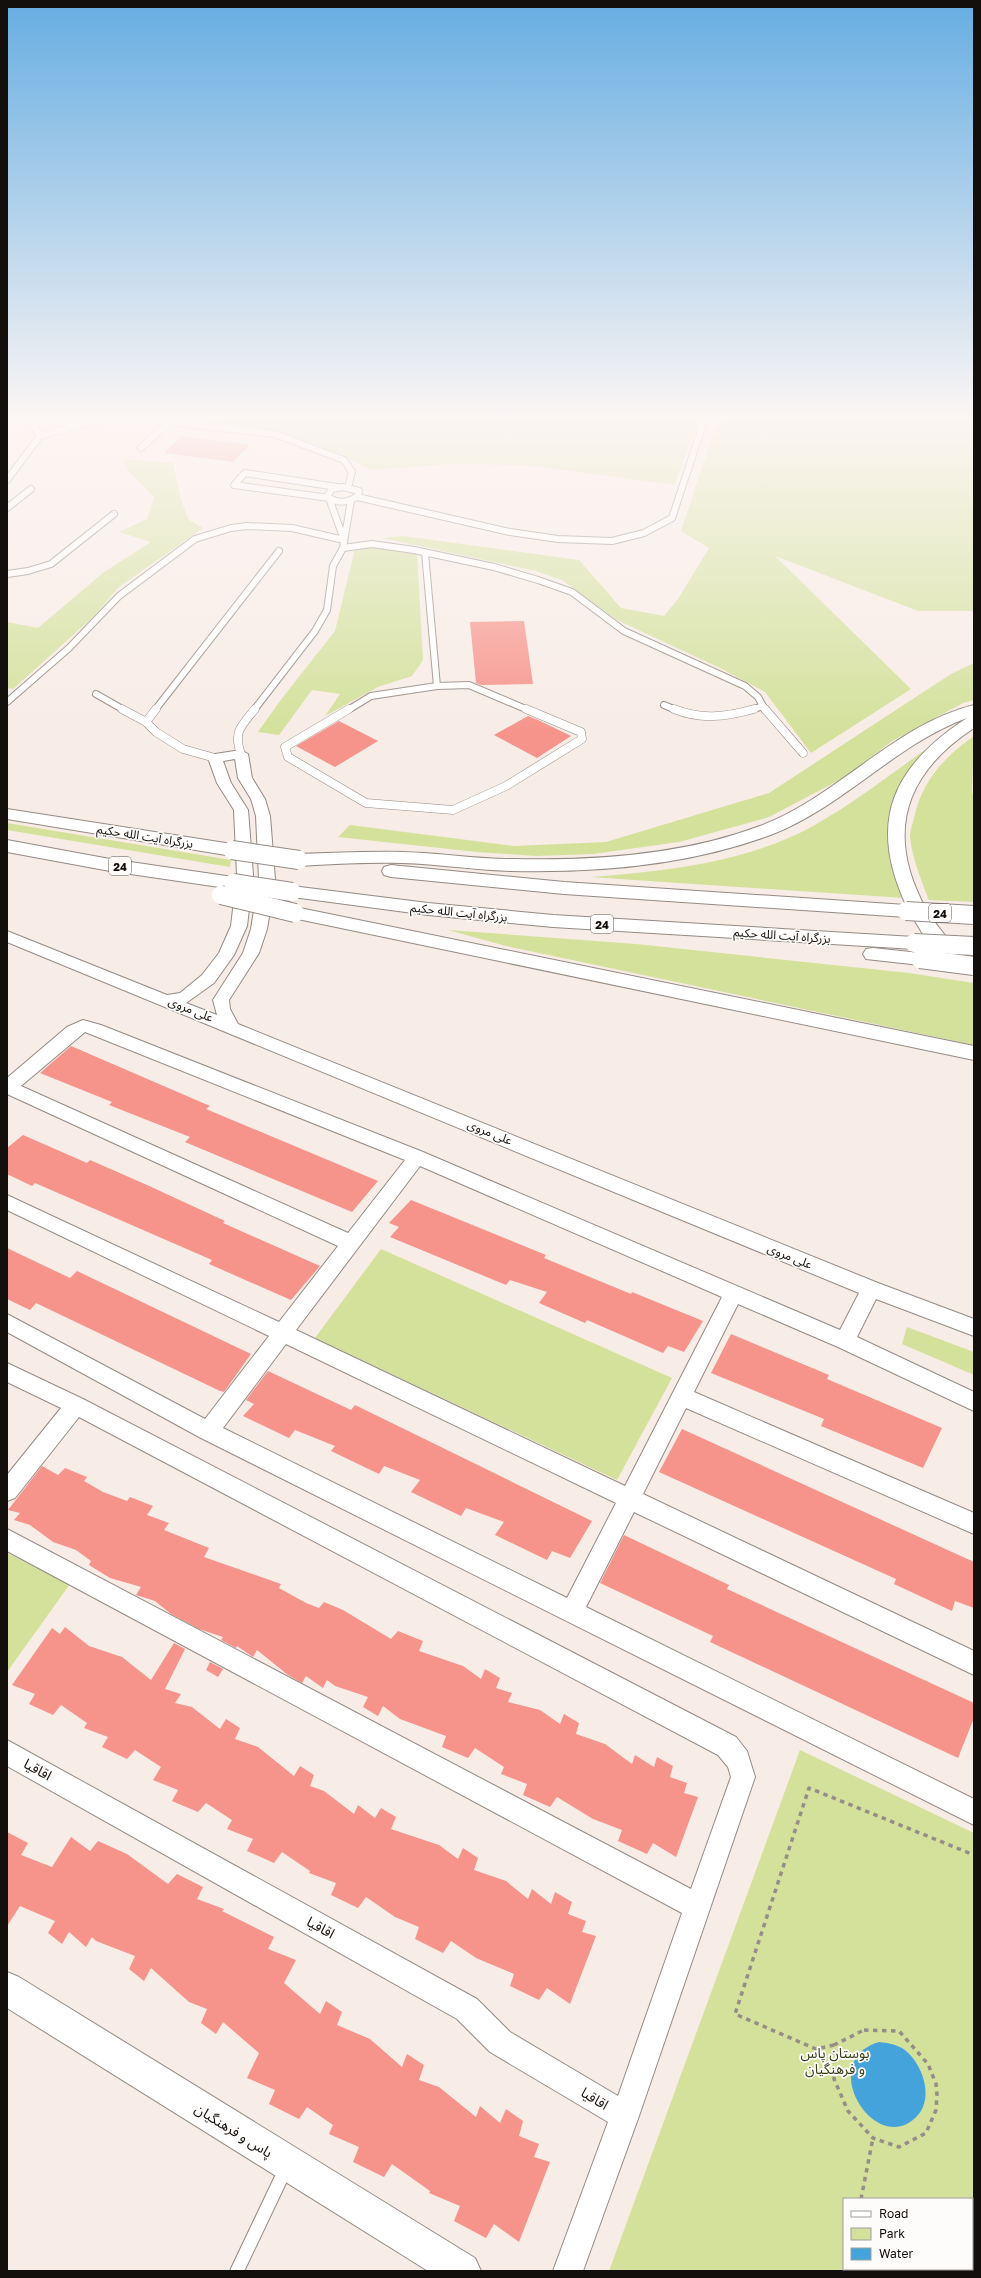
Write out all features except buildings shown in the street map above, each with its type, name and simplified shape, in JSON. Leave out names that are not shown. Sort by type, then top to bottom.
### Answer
[{"type":"main road","points":[[299,860],[390,857],[470,863],[556,865],[641,858],[709,846],[769,829],[802,813],[893,751],[938,725],[974,710]]},
{"type":"main road","points":[[974,721],[948,738],[918,769],[909,784],[899,808],[894,843],[904,883],[928,926],[953,955],[974,969]]},
{"type":"main road","name":"بزرگراه آیت الله حکیم","points":[[7,814],[299,860],[448,878],[906,912],[974,915]]},
{"type":"main road","name":"24","points":[[7,846],[227,889]]},
{"type":"main road","points":[[227,889],[295,913],[974,1053]]},
{"type":"main road","name":"بزرگراه آیت الله حکیم","points":[[227,889],[292,892],[428,909],[553,921],[917,951]]},
{"type":"main road","points":[[917,951],[974,946]]},
{"type":"main road","points":[[917,951],[974,966]]},
{"type":"main road","name":"پاس و فرهنگیان","points":[[7,1989],[462,2271]]},
{"type":"street","points":[[168,1000],[184,998],[208,979],[226,956],[239,926],[245,875],[241,810],[224,783],[215,758],[241,754],[245,778],[258,799],[263,816],[267,879],[259,929],[251,953],[221,1000],[222,1009],[230,1025]]},
{"type":"street","points":[[224,783],[245,778]]},
{"type":"street","name":"علی مروی","points":[[7,936],[230,1025],[872,1289],[974,1328]]},
{"type":"street","points":[[351,1243],[7,1087],[73,1031],[83,1026],[88,1027],[416,1157],[845,1340],[974,1402]]},
{"type":"street","points":[[208,1431],[416,1157]]},
{"type":"street","points":[[7,1202],[974,1663]]},
{"type":"street","points":[[845,1340],[872,1289]]},
{"type":"street","points":[[572,1611],[734,1293]]},
{"type":"street","points":[[7,1322],[208,1431],[974,1812]]},
{"type":"street","points":[[7,1372],[76,1405],[727,1746],[738,1760],[743,1777],[625,2116],[568,2271]]},
{"type":"street","points":[[681,1396],[974,1524]]},
{"type":"street","points":[[7,1491],[76,1405]]},
{"type":"street","points":[[7,1538],[697,1907]]},
{"type":"street","name":"اقاقیا","points":[[7,1752],[467,2009],[500,2042],[625,2116]]},
{"type":"lane","points":[[7,574],[28,571],[51,564],[105,521]]},
{"type":"lane","points":[[337,521],[344,540]]},
{"type":"lane","points":[[241,754],[236,740],[240,728],[315,631],[327,610],[333,566],[342,548],[348,521]]},
{"type":"lane","points":[[462,521],[535,537],[612,541],[644,533],[666,521]]},
{"type":"lane","points":[[7,702],[70,648],[119,596],[195,539],[231,528],[247,526],[292,528],[344,540]]},
{"type":"lane","points":[[342,548],[372,544],[425,553],[494,567],[572,592],[624,631],[745,686],[758,697],[768,713],[803,753]]},
{"type":"lane","points":[[146,722],[279,551]]},
{"type":"lane","points":[[425,553],[437,686]]},
{"type":"lane","points":[[469,685],[581,732],[582,739],[506,786],[453,810],[366,803],[288,757],[285,748],[372,696],[437,686],[469,685]]},
{"type":"lane","points":[[96,694],[146,722],[156,732],[183,749],[215,758]]},
{"type":"lane","points":[[664,705],[695,717],[712,719],[732,716],[763,706]]},
{"type":"lane","points":[[236,2271],[288,2164]]},
{"type":"path","points":[[834,2045],[834,2080],[848,2111],[873,2138],[899,2147],[926,2133],[937,2107],[936,2082],[924,2056],[899,2031],[864,2030],[834,2045],[816,2049],[734,2014],[809,1788],[974,1854]]},
{"type":"path","points":[[861,2198],[873,2138]]},
{"type":"green space","points":[[142,521],[191,521],[203,528],[119,587],[93,617],[13,689],[7,688],[7,622],[38,628],[104,572],[151,542],[119,532]]},
{"type":"green space","points":[[684,521],[974,521],[974,611],[918,611],[775,556],[911,689],[811,753],[765,692],[722,669],[617,620],[562,580],[536,571],[382,538],[404,536],[579,560],[621,608],[664,616],[678,599],[709,548],[681,531]]},
{"type":"green space","points":[[372,547],[417,553],[423,660],[412,676],[378,687],[325,716],[340,694],[312,690],[279,735],[258,732],[283,697],[335,631],[355,549]]},
{"type":"green space","points":[[974,663],[974,700],[963,703],[892,741],[845,777],[769,817],[679,842],[593,854],[536,856],[477,852],[338,837],[350,825],[514,846],[606,842],[769,793],[951,674]]},
{"type":"green space","points":[[974,736],[972,792],[974,798],[974,902],[929,900],[917,869],[910,831],[918,805],[929,781],[953,752]]},
{"type":"green space","points":[[929,747],[918,760],[891,815],[888,831],[889,849],[904,898],[590,877],[647,872],[704,863],[733,857],[787,839],[813,826],[843,808]]},
{"type":"green space","points":[[7,823],[231,860],[230,867],[7,830]]},
{"type":"green space","points":[[448,930],[636,944],[909,973],[974,983],[974,1045],[506,946]]},
{"type":"green space","points":[[381,1249],[672,1378],[617,1480],[315,1338]]},
{"type":"green space","points":[[907,1327],[974,1352],[974,1375],[902,1344]]},
{"type":"green space","points":[[7,1553],[70,1584],[7,1672]]},
{"type":"green space","name":"بوستان پاس و فرهنگیان","points":[[800,1750],[974,1833],[974,2271],[609,2271]]},
{"type":"water","points":[[879,2042],[888,2043],[902,2048],[915,2061],[924,2079],[925,2098],[923,2107],[918,2115],[902,2126],[885,2126],[871,2117],[859,2103],[852,2086],[852,2068],[860,2052]]}]
